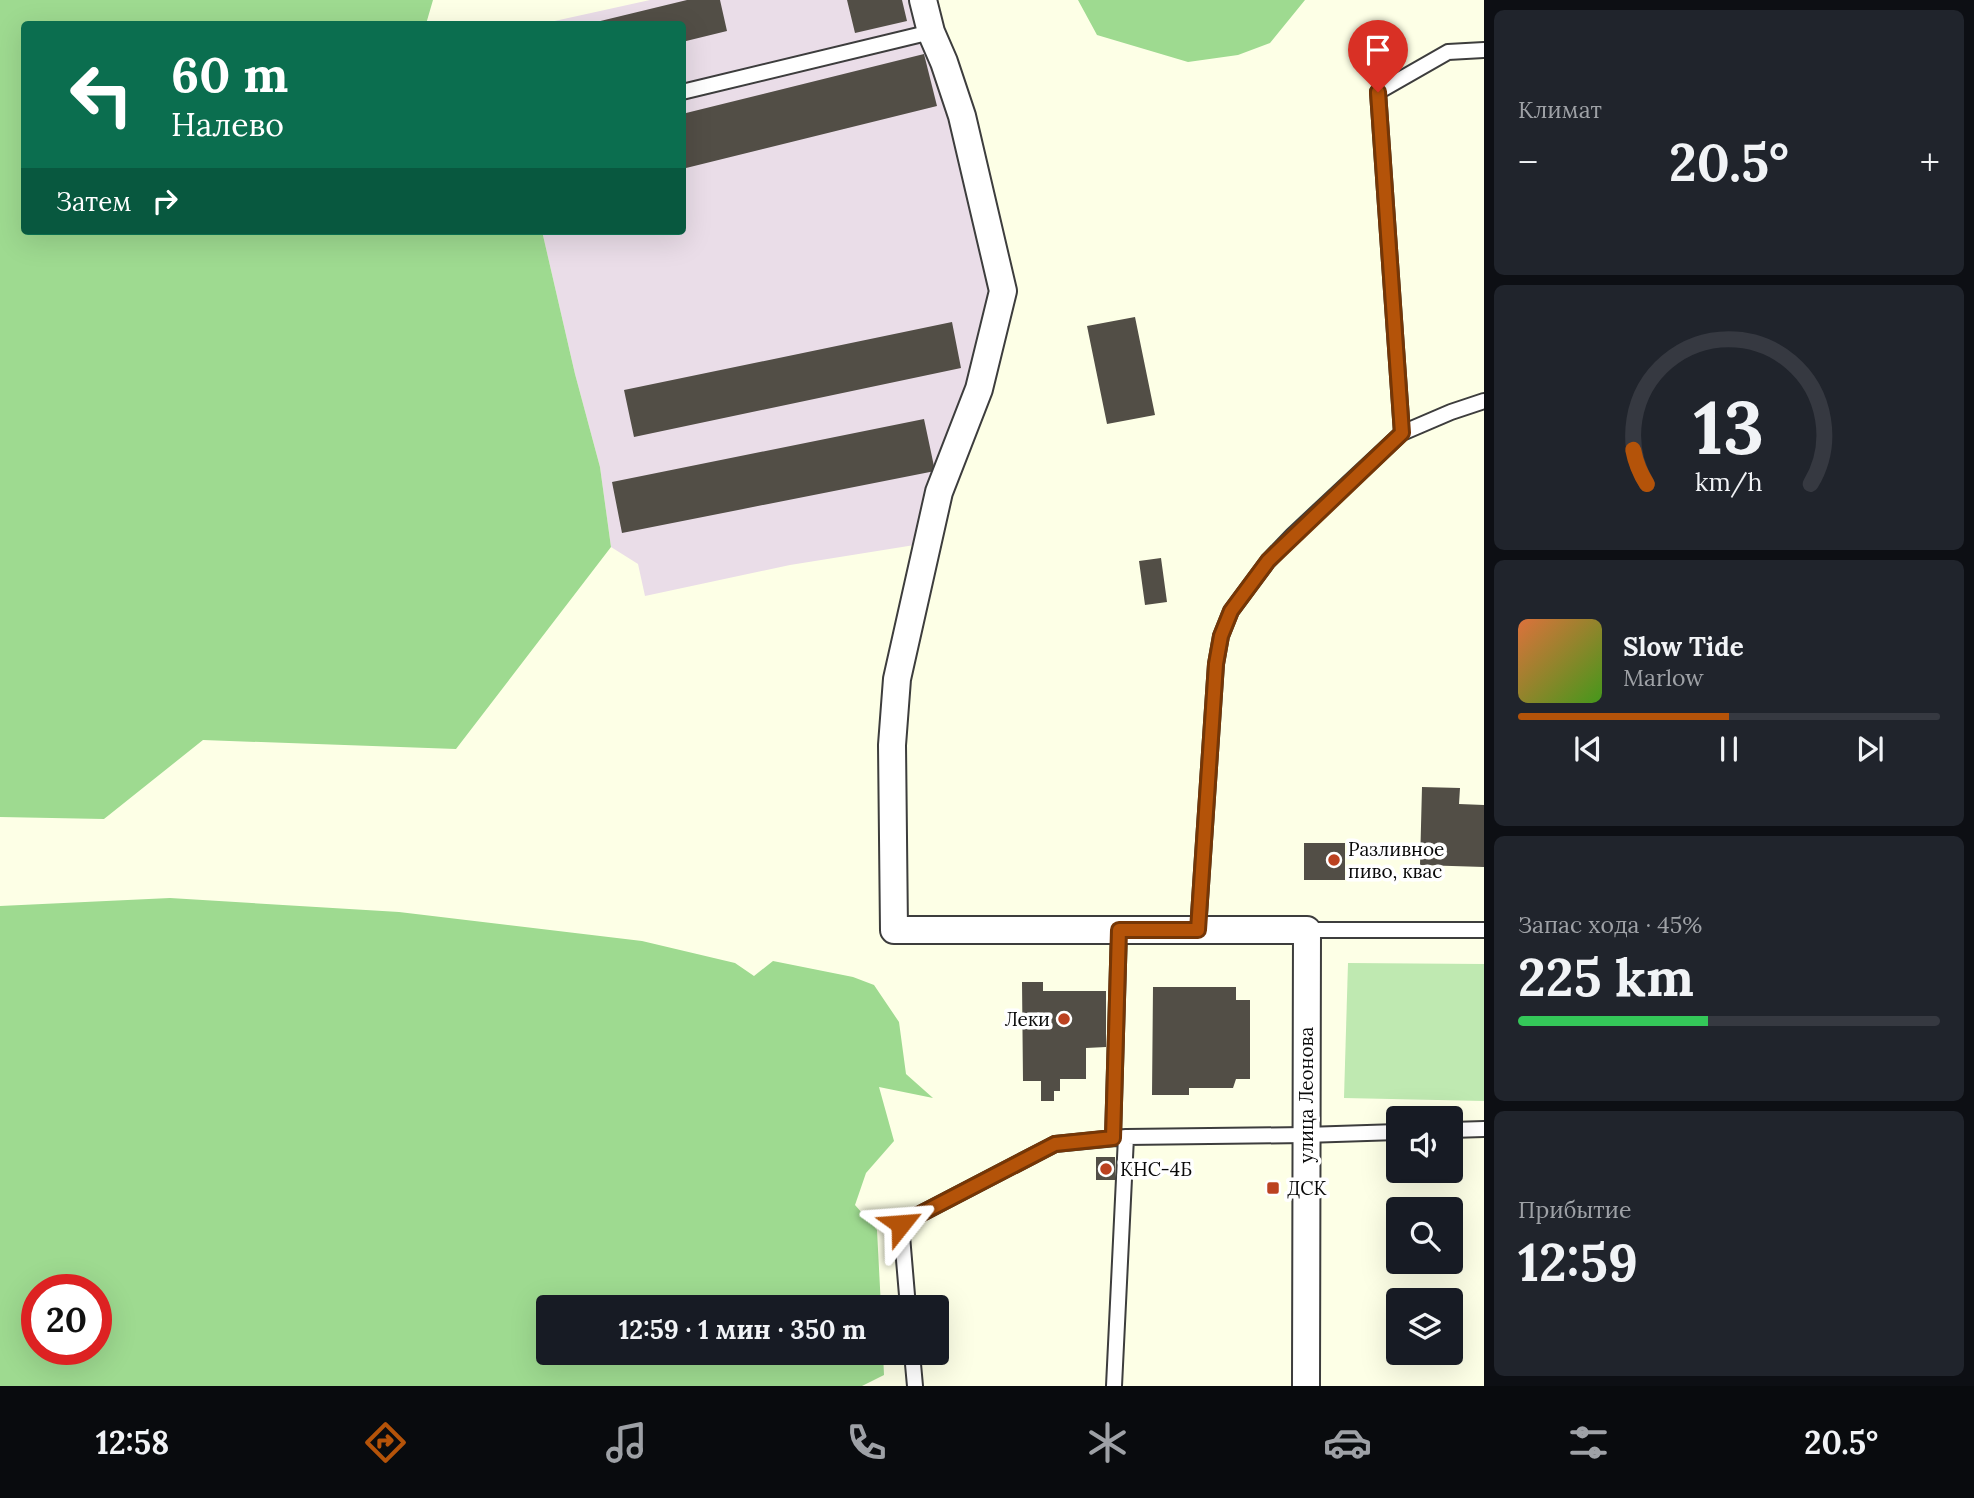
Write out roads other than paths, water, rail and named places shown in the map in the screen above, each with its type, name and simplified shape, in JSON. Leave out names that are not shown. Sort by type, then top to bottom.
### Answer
[{"type":"street","points":[[923,0],[931,32],[962,116],[1003,291],[979,389],[939,492],[897,679],[892,745],[894,930],[1307,930]]},
{"type":"street","name":"улица Леонова","points":[[1306,1386],[1307,930]]},
{"type":"lane","points":[[686,91],[931,32]]},
{"type":"lane","points":[[1402,433],[1378,92],[1448,52],[1484,50]]},
{"type":"lane","points":[[1198,930],[1216,664],[1221,636],[1231,611],[1268,561],[1402,433],[1484,401]]},
{"type":"lane","points":[[1114,1386],[1119,1137],[1119,930]]},
{"type":"lane","points":[[1307,930],[1484,930]]},
{"type":"lane","points":[[1463,1130],[1484,1129]]},
{"type":"lane","points":[[907,1295],[901,1224],[1055,1144],[1119,1137],[1386,1132]]},
{"type":"lane","points":[[913,1365],[915,1386]]},
{"type":"place","name":"Разливное пиво, квас","points":[[1334,860]]},
{"type":"place","name":"Леки","points":[[1064,1019]]},
{"type":"place","name":"КНС-4Б","points":[[1106,1169]]},
{"type":"place","name":"ДСК","points":[[1273,1188]]}]
